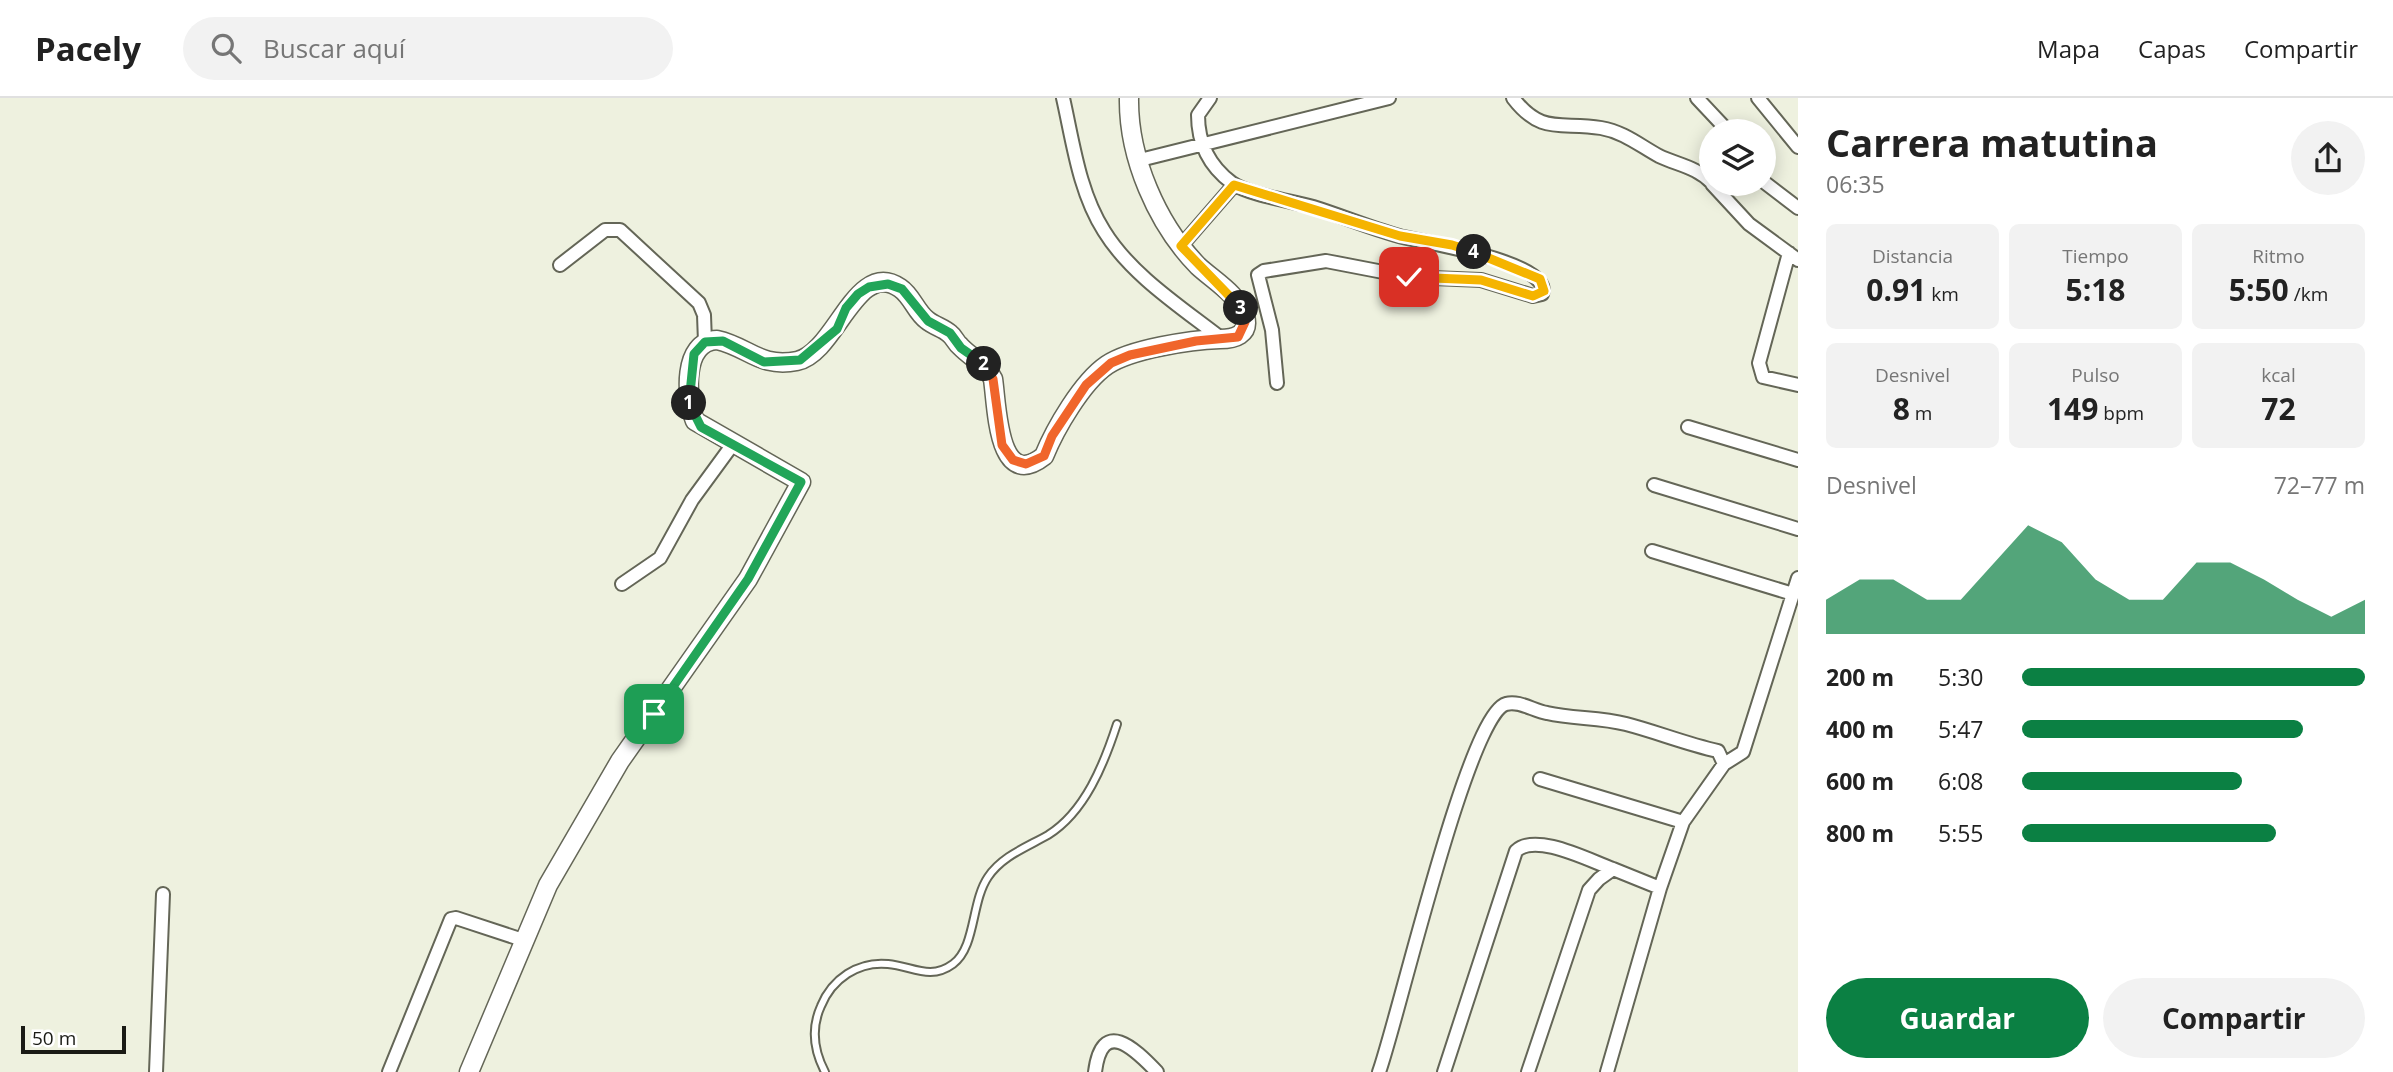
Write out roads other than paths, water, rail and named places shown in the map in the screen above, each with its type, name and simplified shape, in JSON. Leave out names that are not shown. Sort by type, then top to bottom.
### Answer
[{"type":"street","points":[[1063,98],[1086,194],[1103,230],[1122,256],[1146,278],[1222,339]]},
{"type":"street","points":[[470,1072],[548,885],[620,761],[748,579],[801,482],[701,427],[691,411],[689,390],[694,354],[705,342],[723,341],[764,362],[800,360],[837,329],[846,308],[858,294],[875,285],[894,284],[902,289],[928,321],[950,333],[961,348],[989,370],[993,379],[1002,445],[1013,460],[1026,464],[1044,456],[1052,436],[1086,385],[1111,363],[1130,355],[1196,341],[1238,337],[1245,329],[1244,314],[1222,286],[1181,246],[1155,204],[1132,135],[1129,98]]},
{"type":"street","points":[[1210,98],[1198,115],[1201,145],[1234,185],[1400,236],[1452,245],[1522,271],[1540,279],[1544,285],[1542,294],[1533,296],[1481,280],[1409,277],[1326,261],[1265,271],[1258,275],[1257,281],[1267,304],[1277,383]]},
{"type":"street","points":[[1140,160],[1389,98]]},
{"type":"street","points":[[1513,98],[1525,111],[1546,125],[1588,126],[1615,131],[1663,158],[1699,173]]},
{"type":"street","points":[[1697,98],[1717,119]]},
{"type":"street","points":[[1758,98],[1798,147]]},
{"type":"street","points":[[1181,246],[1234,185]]},
{"type":"street","points":[[1776,192],[1798,208]]},
{"type":"street","points":[[1724,196],[1749,224],[1794,257],[1759,363],[1763,377],[1798,385]]},
{"type":"street","points":[[560,265],[605,230],[620,230],[699,303],[704,315],[705,342]]},
{"type":"street","points":[[1688,427],[1798,460]]},
{"type":"street","points":[[622,583],[660,558],[692,500],[733,444]]},
{"type":"street","points":[[1654,485],[1798,529]]},
{"type":"street","points":[[1652,551],[1793,594]]},
{"type":"street","points":[[1607,1072],[1660,888],[1683,822],[1724,764],[1743,751],[1798,578]]},
{"type":"street","points":[[1379,1072],[1418,943],[1455,803],[1484,730],[1497,709],[1513,703],[1554,715],[1625,724],[1718,751],[1724,764]]},
{"type":"street","points":[[1540,779],[1683,822]]},
{"type":"street","points":[[1444,1072],[1516,850],[1530,842],[1541,843],[1660,888]]},
{"type":"street","points":[[1528,1072],[1589,890],[1598,879],[1613,869]]},
{"type":"street","points":[[156,1072],[163,894]]},
{"type":"street","points":[[389,1072],[451,919],[456,918],[523,940]]},
{"type":"street","points":[[1094,1072],[1099,1051],[1106,1043],[1117,1041],[1127,1044],[1157,1072]]},
{"type":"lane","points":[[825,1072],[816,1046],[815,1025],[822,1003],[833,986],[847,974],[866,965],[889,964],[928,973],[946,968],[961,957],[967,950],[974,911],[986,880],[998,865],[1047,835],[1070,817],[1094,779],[1116,724]]}]
